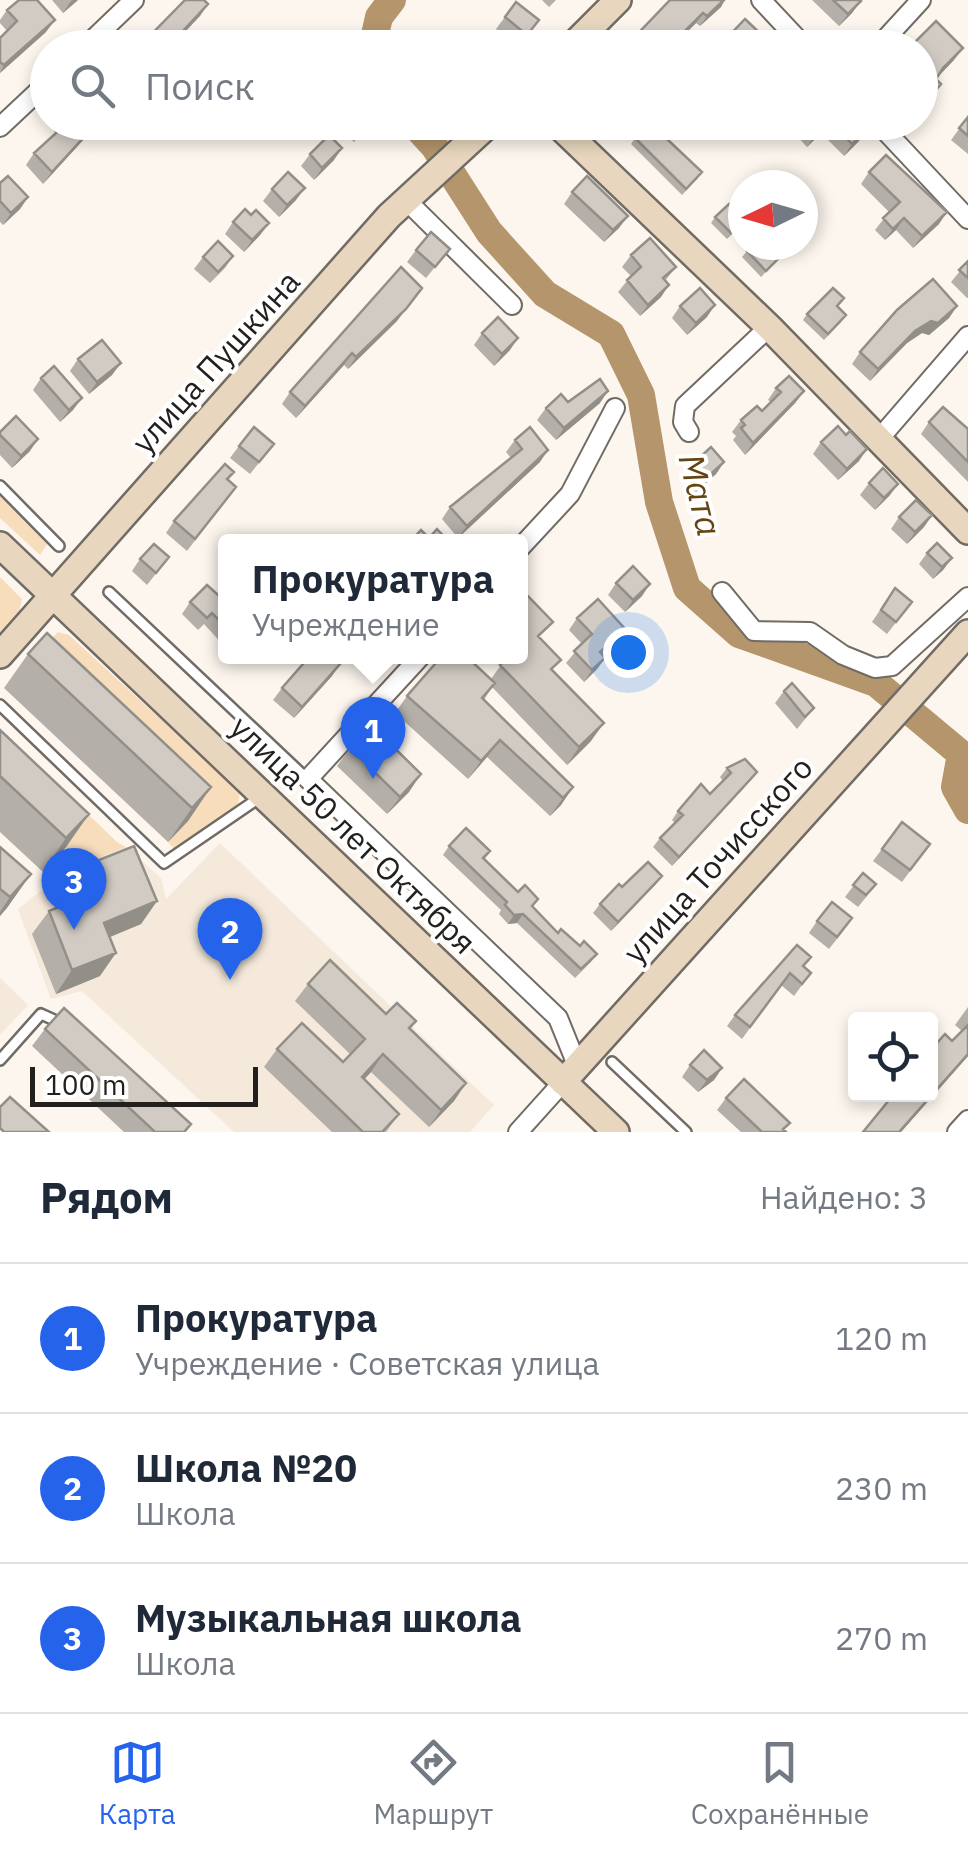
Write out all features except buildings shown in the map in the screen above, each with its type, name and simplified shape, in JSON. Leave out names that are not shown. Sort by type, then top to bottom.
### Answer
[{"type":"street","points":[[103,30],[134,0]]},
{"type":"street","points":[[588,30],[618,0]]},
{"type":"street","points":[[761,0],[789,30]]},
{"type":"street","points":[[894,30],[921,0]]},
{"type":"street","points":[[0,128],[30,99]]},
{"type":"street","name":"улица Пушкина","points":[[0,655],[406,200],[472,140]]},
{"type":"street","points":[[574,140],[768,328],[968,531]]},
{"type":"street","points":[[895,140],[968,219]]},
{"type":"street","points":[[406,200],[512,305]]},
{"type":"street","points":[[689,432],[683,422],[686,406],[768,328]]},
{"type":"street","points":[[879,439],[968,336]]},
{"type":"street","points":[[528,539],[570,494],[614,408]]},
{"type":"street","name":"улица 50 лет Октября","points":[[0,544],[570,1073],[616,1132]]},
{"type":"street","points":[[722,592],[754,631],[810,632],[843,655],[875,668],[892,666],[968,596]]},
{"type":"street","name":"улица Точисского","points":[[518,1132],[968,633]]},
{"type":"street","points":[[414,664],[308,779],[558,1018],[570,1073]]},
{"type":"street","points":[[956,1132],[968,1120]]},
{"type":"lane","points":[[0,486],[59,546]]},
{"type":"lane","points":[[109,592],[308,779]]},
{"type":"lane","points":[[0,705],[164,863],[265,794]]},
{"type":"lane","points":[[0,1060],[41,1014],[55,1016],[69,1030]]},
{"type":"lane","points":[[612,1062],[686,1132]]},
{"type":"shaded area","points":[[0,495],[47,544],[40,555],[0,518]]},
{"type":"shaded area","points":[[0,577],[22,599],[19,613],[0,633]]},
{"type":"shaded area","points":[[58,632],[69,635],[240,792],[238,806],[175,850],[168,842],[187,821],[24,667]]},
{"type":"shaded area","points":[[0,730],[126,847],[66,871],[66,847],[0,786]]},
{"type":"shaded area","points":[[220,843],[494,1105],[470,1132],[234,1132],[82,991],[51,999],[18,909],[66,871],[126,847],[161,878],[166,899]]},
{"type":"shaded area","points":[[0,978],[28,1005],[0,1035]]},
{"type":"waterway","name":"Мата","points":[[376,30],[379,17],[392,0]]},
{"type":"waterway","name":"Мата","points":[[428,140],[489,232],[545,294],[611,334],[641,395],[659,502],[687,588],[739,634],[876,683],[961,754],[955,787],[968,810]]},
{"type":"place","name":"Прокуратура","points":[[373,779]]},
{"type":"place","name":"Музыкальная школа","points":[[74,930]]},
{"type":"place","name":"Школа №20","points":[[230,980]]}]
